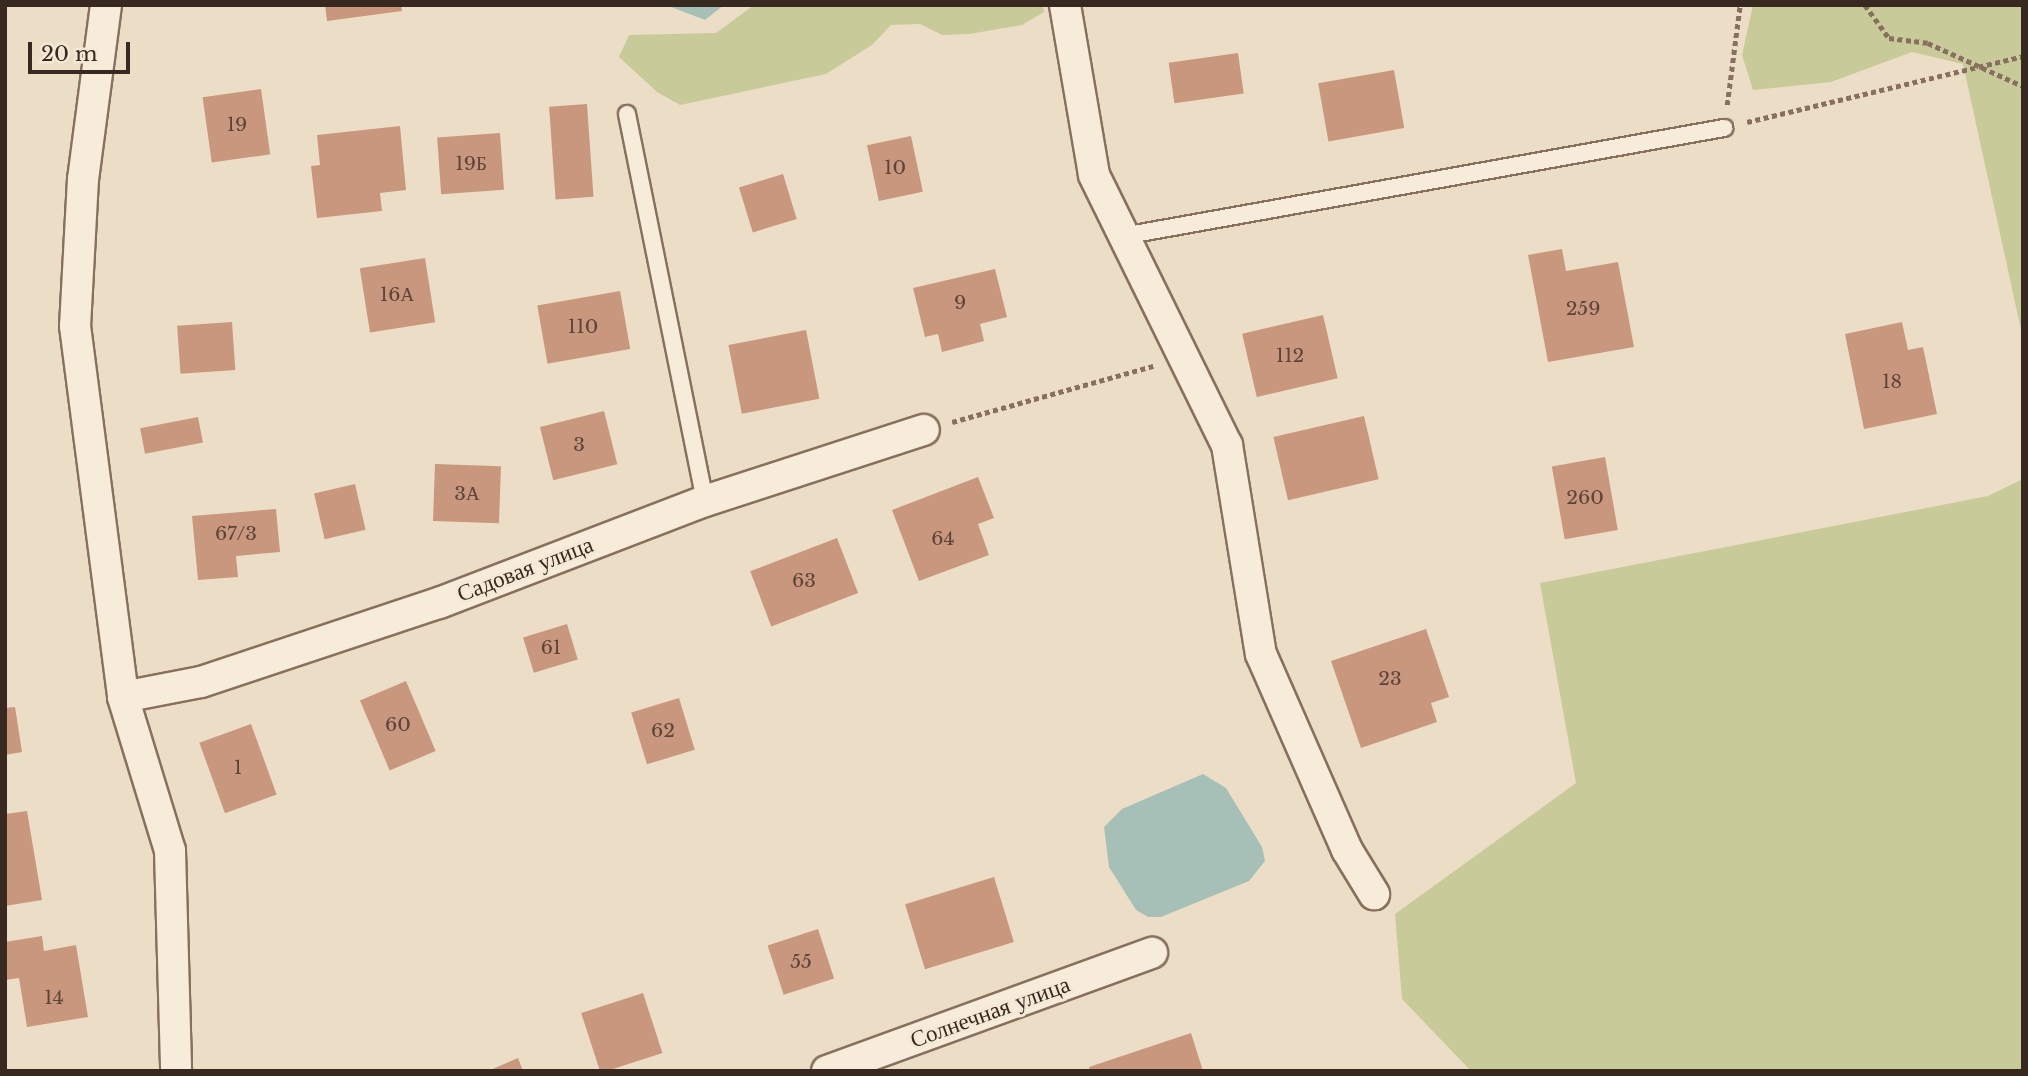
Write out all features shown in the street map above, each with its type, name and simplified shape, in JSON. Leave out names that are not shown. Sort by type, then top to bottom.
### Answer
[{"type":"street","points":[[106,5],[83,179],[75,326],[123,697],[170,851],[176,1071]]},
{"type":"street","points":[[1065,5],[1094,175],[1181,358],[1227,445],[1261,654],[1347,850],[1374,894]]},
{"type":"street","name":"Садовая улица","points":[[123,697],[201,682],[439,603],[705,501],[924,430]]},
{"type":"street","name":"Солнечная улица","points":[[827,1071],[1152,953]]},
{"type":"lane","points":[[626,114],[705,501]]},
{"type":"lane","points":[[1123,236],[1724,128]]},
{"type":"path","points":[[1740,5],[1724,128],[2023,56]]},
{"type":"path","points":[[1865,5],[1889,38],[1928,43],[1985,66],[2023,86]]},
{"type":"path","points":[[924,430],[1181,358]]},
{"type":"green space","points":[[754,5],[1043,5],[1044,12],[1022,25],[969,34],[942,35],[920,24],[891,25],[872,45],[826,74],[680,105],[657,92],[619,57],[629,35],[716,33]]},
{"type":"green space","points":[[1753,5],[2023,5],[2023,339],[1963,64],[1912,52],[1831,82],[1753,90],[1742,55]]},
{"type":"green space","points":[[2023,479],[2023,1071],[1471,1071],[1402,999],[1395,914],[1576,783],[1540,583],[1988,496]]},
{"type":"water","points":[[666,5],[724,5],[705,20]]},
{"type":"water","points":[[1203,774],[1226,788],[1262,847],[1265,861],[1249,881],[1161,917],[1148,917],[1136,910],[1109,867],[1104,827],[1122,809]]},
{"type":"building","points":[[325,5],[401,5],[402,11],[327,21]]},
{"type":"building","points":[[1238,53],[1244,94],[1174,103],[1169,63]]},
{"type":"building","points":[[1394,70],[1404,128],[1328,141],[1318,83]]},
{"type":"building","points":[[261,89],[270,154],[212,163],[203,97]]},
{"type":"building","points":[[587,104],[593,197],[556,199],[549,107]]},
{"type":"building","points":[[400,126],[406,190],[380,193],[382,211],[317,218],[311,166],[320,165],[317,135]]},
{"type":"building","points":[[500,133],[504,190],[441,194],[437,137]]},
{"type":"building","points":[[911,136],[923,192],[879,201],[867,145]]},
{"type":"building","points":[[783,174],[797,219],[753,232],[739,187]]},
{"type":"building","points":[[1562,249],[1566,271],[1618,262],[1634,347],[1548,362],[1528,255]]},
{"type":"building","points":[[425,258],[435,322],[370,333],[360,268]]},
{"type":"building","points":[[995,269],[1007,317],[980,324],[984,341],[942,352],[938,334],[925,337],[913,288]]},
{"type":"building","points":[[620,291],[630,349],[548,364],[537,306]]},
{"type":"building","points":[[1323,315],[1338,378],[1257,397],[1242,334]]},
{"type":"building","points":[[232,322],[235,370],[180,374],[177,326]]},
{"type":"building","points":[[1902,322],[1908,350],[1923,347],[1937,414],[1864,429],[1845,334]]},
{"type":"building","points":[[806,330],[819,399],[742,414],[728,345]]},
{"type":"building","points":[[604,411],[617,464],[553,480],[540,427]]},
{"type":"building","points":[[1364,416],[1379,479],[1288,500],[1273,437]]},
{"type":"building","points":[[198,417],[203,443],[145,454],[140,428]]},
{"type":"building","points":[[1605,457],[1618,530],[1565,539],[1552,466]]},
{"type":"building","points":[[435,464],[501,466],[499,523],[433,521]]},
{"type":"building","points":[[978,477],[994,518],[978,524],[989,555],[919,581],[892,510]]},
{"type":"building","points":[[355,484],[366,530],[325,539],[314,493]]},
{"type":"building","points":[[276,509],[280,552],[236,556],[238,577],[198,580],[192,516]]},
{"type":"building","points":[[837,538],[858,593],[771,626],[750,571]]},
{"type":"building","points":[[567,624],[578,659],[534,673],[523,637]]},
{"type":"building","points":[[1426,629],[1449,697],[1431,703],[1437,722],[1361,748],[1331,661]]},
{"type":"building","points":[[406,681],[436,751],[390,770],[360,701]]},
{"type":"building","points":[[679,698],[695,750],[647,764],[631,713]]},
{"type":"building","points":[[15,707],[22,752],[5,755],[5,708]]},
{"type":"building","points":[[251,724],[277,794],[225,813],[199,743]]},
{"type":"building","points":[[27,811],[42,900],[5,906],[5,814]]},
{"type":"building","points":[[994,877],[1014,942],[925,969],[905,904]]},
{"type":"building","points":[[818,929],[834,978],[784,995],[768,945]]},
{"type":"building","points":[[42,936],[44,951],[76,945],[88,1017],[27,1027],[19,978],[5,980],[5,942]]},
{"type":"building","points":[[643,993],[662,1053],[600,1071],[581,1013]]},
{"type":"building","points":[[1191,1033],[1203,1071],[1090,1071],[1089,1067]]},
{"type":"building","points":[[518,1058],[523,1071],[488,1071]]}]
